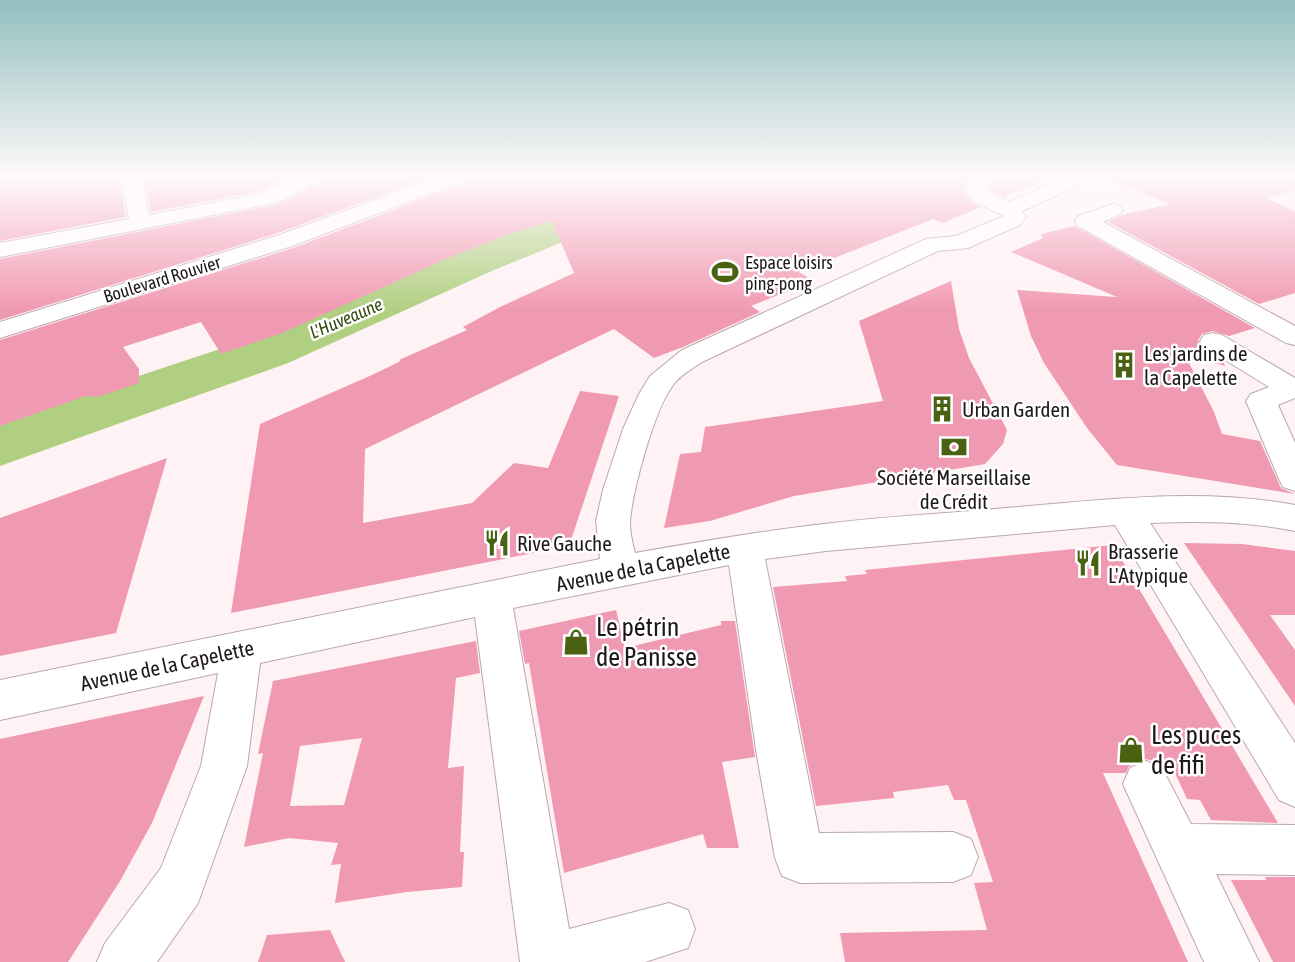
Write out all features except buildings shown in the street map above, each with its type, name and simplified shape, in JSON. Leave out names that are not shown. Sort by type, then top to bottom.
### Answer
[{"type":"street","points":[[0,250],[152,221]]},
{"type":"street","points":[[263,221],[271,228]]},
{"type":"street","name":"Boulevard Rouvier","points":[[0,330],[271,228],[297,221]]},
{"type":"street","points":[[621,570],[613,538],[613,520],[623,477],[650,397],[662,379],[692,356],[934,244],[960,243],[1010,221]]},
{"type":"street","points":[[1086,221],[1272,323],[1295,338]]},
{"type":"street","points":[[1213,341],[1293,388]]},
{"type":"street","points":[[1293,388],[1261,401],[1295,479]]},
{"type":"street","name":"Avenue de la Capelette","points":[[0,700],[621,570],[745,548],[858,534],[1124,511],[1196,508],[1264,512],[1295,518]]},
{"type":"street","points":[[1124,511],[1295,784]]},
{"type":"street","points":[[745,548],[780,756],[800,858],[953,857]]},
{"type":"street","points":[[492,597],[547,962],[669,929]]},
{"type":"street","points":[[124,962],[180,885],[224,766],[242,649]]},
{"type":"street","points":[[1146,784],[1232,962]]},
{"type":"street","points":[[1177,849],[1295,850]]},
{"type":"waterway","name":"L'Huveaune","points":[[0,445],[269,351],[478,260],[577,221]]},
{"type":"place","name":"Espace loisirs ping-pong","points":[[725,272]]},
{"type":"place","name":"Les jardins de la Capelette","points":[[1124,365]]},
{"type":"place","name":"Urban Garden","points":[[942,409]]},
{"type":"place","name":"Société Marseillaise de Crédit","points":[[954,447]]},
{"type":"place","name":"Rive Gauche","points":[[497,543]]},
{"type":"place","name":"Brasserie L'Atypique","points":[[1088,563]]},
{"type":"place","name":"Le pétrin de Panisse","points":[[576,642]]},
{"type":"place","name":"Les puces de fifi","points":[[1131,750]]}]
